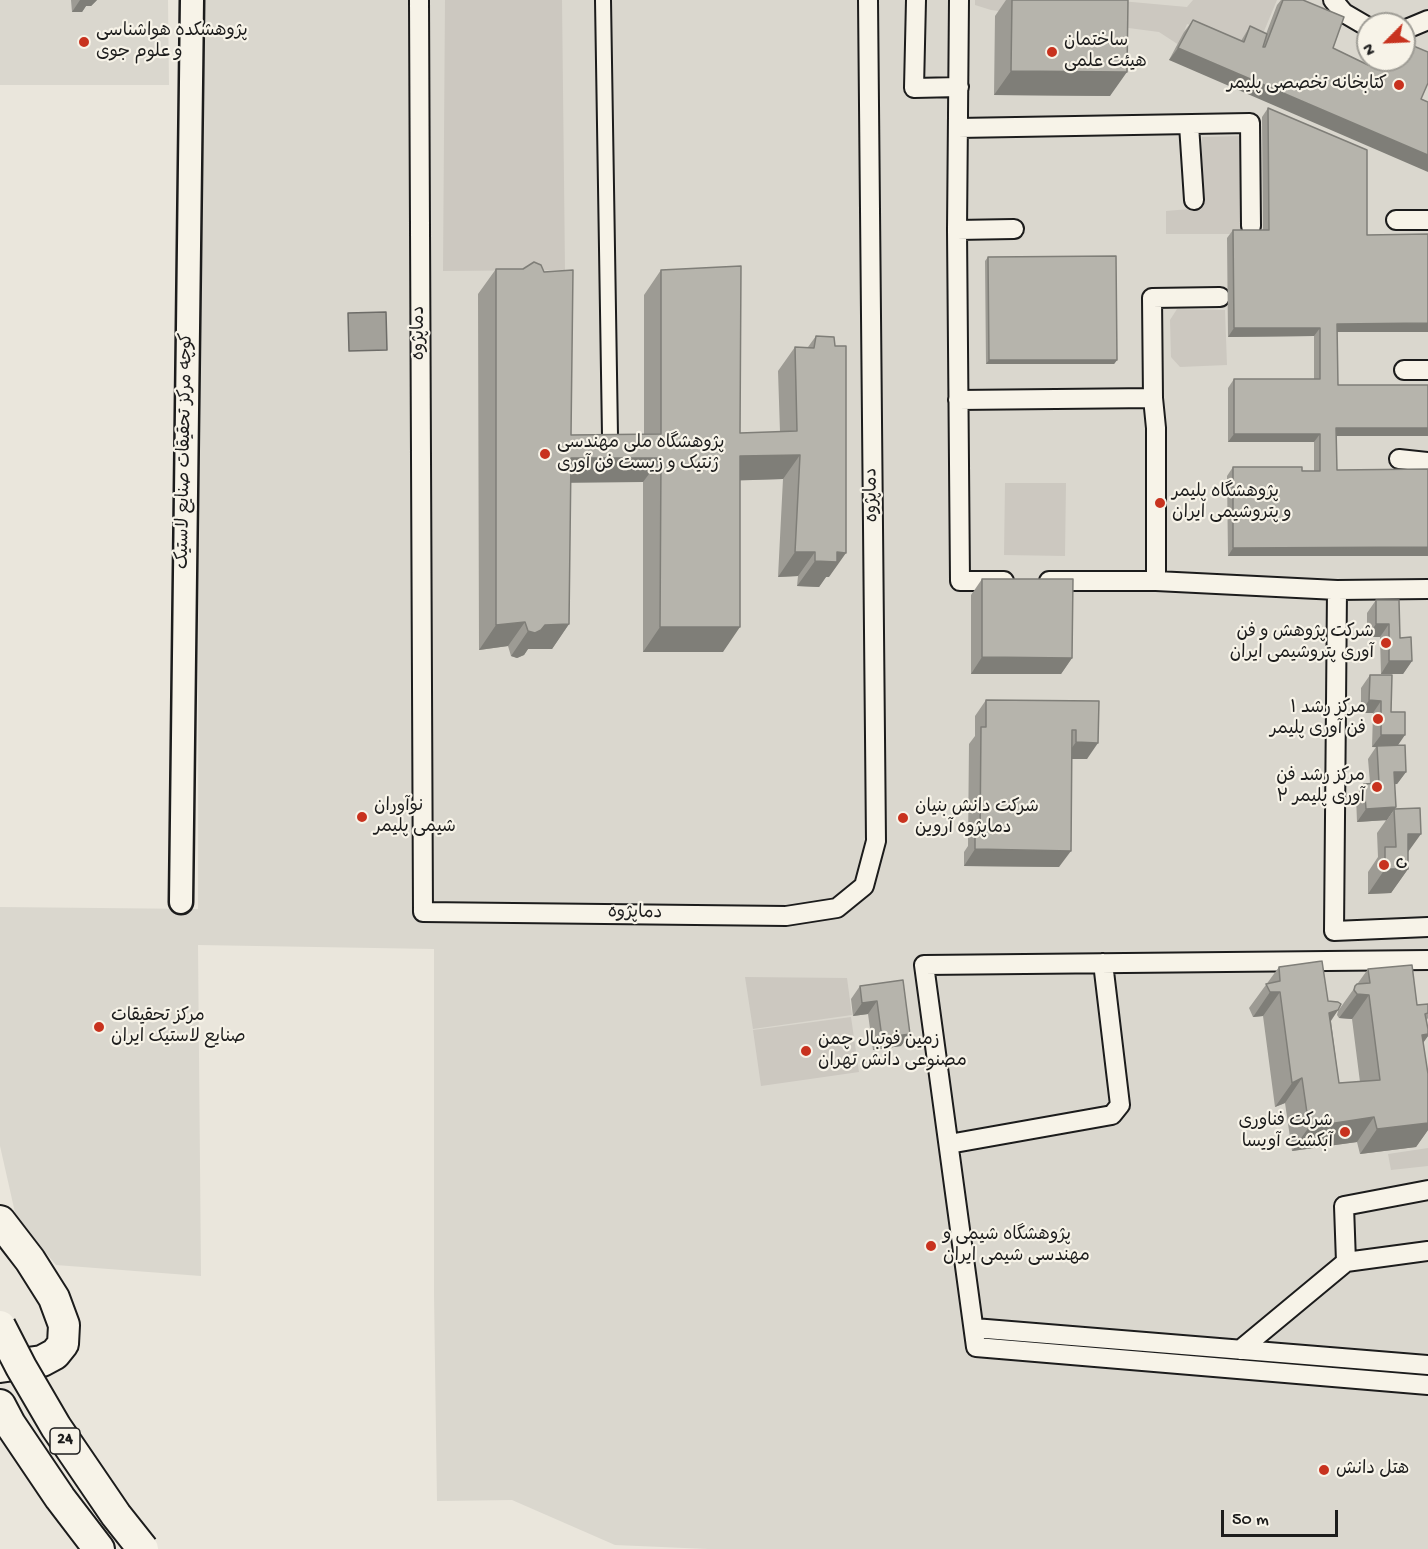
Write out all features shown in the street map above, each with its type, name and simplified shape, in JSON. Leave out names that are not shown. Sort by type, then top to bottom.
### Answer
[{"type":"highway","points":[[0,1221],[30,1260],[54,1298],[64,1325],[63,1344],[55,1354],[42,1361],[0,1367]]},
{"type":"highway","name":"24","points":[[0,1326],[56,1427],[116,1515],[143,1549]]},
{"type":"highway","name":"24","points":[[0,1405],[10,1424],[60,1498],[99,1549]]},
{"type":"street","name":"کوچه مرکز تحقیقات صنایع لاستیک","points":[[181,902],[192,0]]},
{"type":"street","name":"دماپژوه","points":[[419,0],[423,912],[786,916],[837,908],[864,886],[876,841],[868,0]]},
{"type":"street","points":[[603,0],[610,435]]},
{"type":"street","points":[[915,0],[914,88],[959,87]]},
{"type":"street","points":[[959,0],[957,230],[960,581],[1156,581],[1337,590],[1428,589]]},
{"type":"street","points":[[1333,0],[1344,13],[1356,20]]},
{"type":"street","points":[[958,128],[1250,123],[1251,226]]},
{"type":"street","points":[[1189,125],[1194,200]]},
{"type":"street","points":[[1396,219],[1428,220]]},
{"type":"street","points":[[957,230],[1014,229]]},
{"type":"street","points":[[1156,581],[1156,428],[1153,398],[1152,298],[1220,297]]},
{"type":"street","points":[[1404,370],[1428,370]]},
{"type":"street","points":[[958,400],[1153,398]]},
{"type":"street","points":[[1399,459],[1428,462]]},
{"type":"street","points":[[1337,590],[1334,931],[1428,927]]},
{"type":"street","points":[[1428,960],[924,965],[976,1347],[1428,1385]]},
{"type":"street","points":[[949,1144],[1112,1115],[1120,1105],[1104,963]]},
{"type":"street","points":[[1346,1262],[1344,1206],[1428,1190]]},
{"type":"street","points":[[1240,1350],[1346,1262],[1428,1251]]},
{"type":"street","points":[[974,1328],[1428,1365]]},
{"type":"shaded area","name":"پژوهشکده هواشناسی و علوم جوی","points":[[0,0],[168,0],[169,85],[0,85]]},
{"type":"shaded area","points":[[199,0],[1428,0],[1428,1549],[708,1549],[615,1545],[512,1500],[437,1501],[434,1295],[434,949],[198,945],[201,1276],[56,1265],[16,1217],[0,1146],[0,907],[198,909]]},
{"type":"shaded area","points":[[445,0],[562,0],[565,270],[443,271]]},
{"type":"shaded area","points":[[975,0],[1110,0],[1187,7],[1193,0],[1277,0],[1262,36],[1243,41],[1187,24],[1179,45],[1159,32],[991,10],[975,5]]},
{"type":"shaded area","points":[[1240,136],[1243,234],[1166,234],[1166,211],[1201,208],[1202,137]]},
{"type":"shaded area","points":[[1177,309],[1225,310],[1227,365],[1180,367],[1171,357],[1170,320]]},
{"type":"shaded area","points":[[386,312],[387,350],[349,351],[348,313]]},
{"type":"shaded area","points":[[1005,483],[1066,483],[1065,556],[1004,555]]},
{"type":"shaded area","points":[[745,977],[847,978],[852,1015],[753,1029]]},
{"type":"shaded area","name":"زمین فوتبال چمن مصنوعی دانش تهران","points":[[851,1017],[859,1072],[761,1086],[753,1030]]},
{"type":"shaded area","points":[[1428,1148],[1428,1166],[1391,1170],[1388,1154]]},
{"type":"building","points":[[1012,0],[1128,0],[1127,72],[1011,71]]},
{"type":"building","points":[[1283,0],[1303,0],[1344,17],[1333,48],[1356,59],[1356,72],[1416,72],[1416,47],[1428,52],[1428,83],[1421,99],[1428,102],[1428,155],[1178,48],[1193,20],[1244,42],[1250,26],[1267,34],[1263,47],[1265,47]]},
{"type":"building","points":[[1268,108],[1367,150],[1367,235],[1428,234],[1428,323],[1337,324],[1338,385],[1428,385],[1428,428],[1336,428],[1337,470],[1428,469],[1428,547],[1233,548],[1233,467],[1302,467],[1302,471],[1320,471],[1320,434],[1234,434],[1234,379],[1320,379],[1320,328],[1234,328],[1233,230],[1269,230]]},
{"type":"building","points":[[1116,256],[1117,360],[989,360],[988,257]]},
{"type":"building","points":[[534,262],[541,265],[544,272],[573,270],[571,435],[661,434],[661,270],[741,266],[740,433],[797,431],[795,347],[814,348],[816,336],[834,337],[835,346],[846,346],[846,553],[837,552],[837,562],[815,561],[815,552],[795,552],[800,455],[740,456],[740,627],[660,627],[661,458],[571,458],[569,624],[545,625],[535,633],[528,631],[525,622],[496,625],[496,269],[523,269]]},
{"type":"building","points":[[982,579],[1073,579],[1072,658],[982,657]]},
{"type":"building","points":[[1376,600],[1399,600],[1400,638],[1411,637],[1412,661],[1389,661],[1389,624],[1376,624]]},
{"type":"building","points":[[1370,675],[1392,675],[1391,712],[1405,712],[1405,735],[1381,735],[1381,701],[1369,700]]},
{"type":"building","points":[[986,700],[1099,701],[1098,743],[1076,742],[1076,730],[1072,730],[1071,851],[975,849],[975,836],[980,836],[981,727],[986,727]]},
{"type":"building","points":[[1405,745],[1406,772],[1394,772],[1396,807],[1366,809],[1364,784],[1379,783],[1377,746]]},
{"type":"building","points":[[1420,808],[1421,834],[1408,834],[1408,869],[1385,869],[1385,847],[1396,847],[1394,809]]},
{"type":"building","points":[[1322,961],[1328,1001],[1341,1004],[1338,1010],[1329,1013],[1339,1083],[1380,1080],[1369,995],[1357,994],[1354,990],[1355,986],[1370,983],[1368,969],[1412,965],[1417,1005],[1428,1004],[1428,1013],[1425,1014],[1428,1034],[1422,1035],[1428,1074],[1428,1123],[1377,1129],[1374,1117],[1309,1127],[1302,1078],[1292,1083],[1280,992],[1270,992],[1266,984],[1280,981],[1279,967]]},
{"type":"building","points":[[903,980],[910,1034],[882,1038],[877,1001],[862,1003],[860,986]]},
{"type":"place","name":"پژوهشکده هواشناسی و علوم جوی","points":[[84,42]]},
{"type":"place","name":"ساختمان هیئت علمی","points":[[1052,52]]},
{"type":"place","name":"کتابخانه تخصصی پلیمر","points":[[1399,85]]},
{"type":"place","name":"پژوهشگاه ملی مهندسی ژنتیک و زیست فن آوری","points":[[545,454]]},
{"type":"place","name":"پژوهشگاه پلیمر و پتروشیمی ایران","points":[[1160,503]]},
{"type":"place","name":"شرکت پژوهش و فن آوری پتروشیمی ایران","points":[[1386,643]]},
{"type":"place","name":"۱ مرکز رشد فن آوری پلیمر","points":[[1378,719]]},
{"type":"place","name":"مرکز رشد فن آوری پلیمر ۲","points":[[1377,787]]},
{"type":"place","name":"نوآوران شیمی پلیمر","points":[[362,817]]},
{"type":"place","name":"شرکت دانش بنیان دماپژوه آروین","points":[[903,818]]},
{"type":"place","name":"C","points":[[1384,865]]},
{"type":"place","name":"مرکز تحقیقات صنایع لاستیک ایران","points":[[99,1027]]},
{"type":"place","name":"زمین فوتبال چمن مصنوعی دانش تهران","points":[[806,1051]]},
{"type":"place","name":"شرکت فناوری آبکشت آویسا","points":[[1345,1132]]},
{"type":"place","name":"پژوهشگاه شیمی و مهندسی شیمی ایران","points":[[931,1246]]},
{"type":"place","name":"هتل دانش","points":[[1324,1470]]}]
